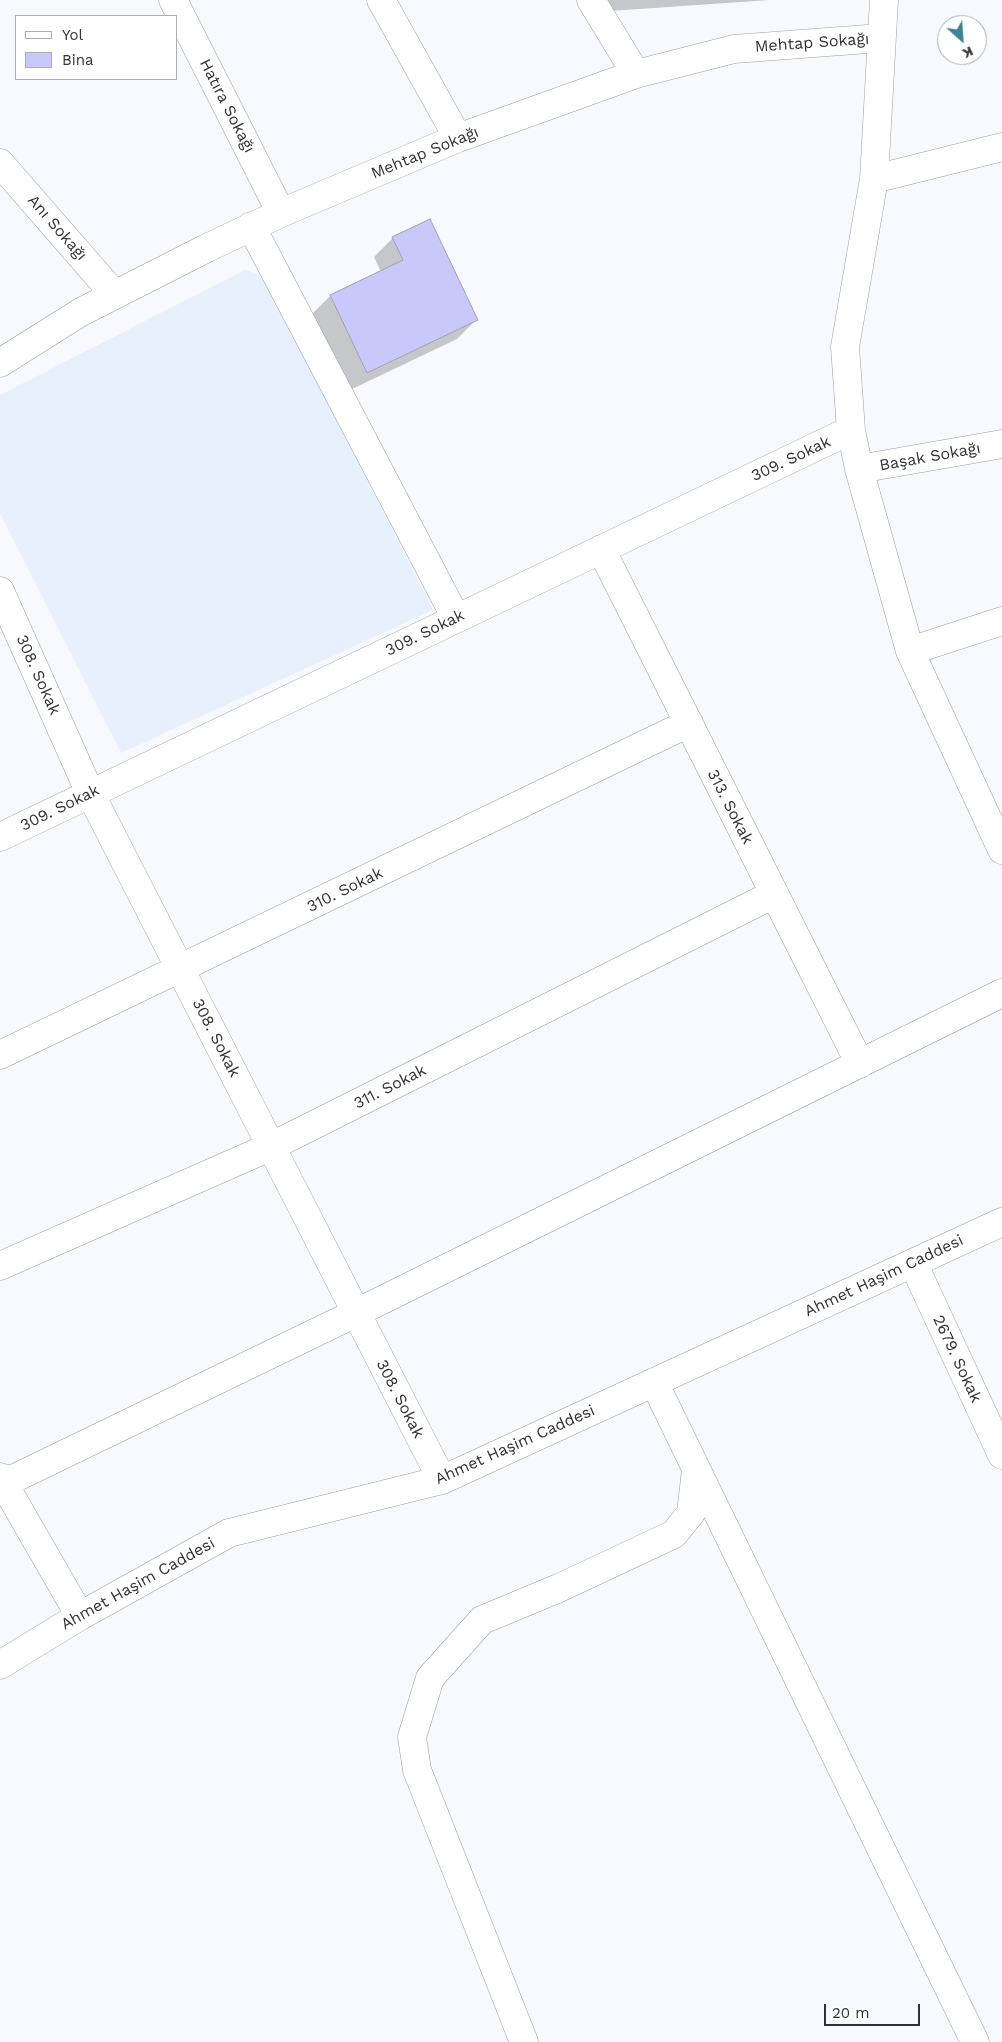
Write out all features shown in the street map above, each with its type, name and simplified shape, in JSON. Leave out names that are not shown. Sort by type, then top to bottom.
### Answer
[{"type":"street","name":"Hatıra Sokağı","points":[[173,0],[280,213]]},
{"type":"street","points":[[380,0],[458,138]]},
{"type":"street","points":[[591,0],[636,74]]},
{"type":"street","points":[[884,0],[874,179],[845,347],[851,430],[859,469],[910,651],[1002,850]]},
{"type":"street","name":"Mehtap Sokağı","points":[[0,363],[81,312],[251,226],[458,138],[636,74],[734,49],[882,38]]},
{"type":"street","points":[[874,179],[1002,147]]},
{"type":"street","name":"Anı Sokağı","points":[[0,163],[114,294]]},
{"type":"street","points":[[251,226],[456,618]]},
{"type":"street","name":"309. Sokak","points":[[0,838],[90,793],[851,430]]},
{"type":"street","name":"Başak Sokağı","points":[[859,469],[1002,444]]},
{"type":"street","name":"313. Sokak","points":[[601,549],[860,1064]]},
{"type":"street","name":"308. Sokak","points":[[3,604],[90,793],[442,1480]]},
{"type":"street","points":[[910,651],[1002,621]]},
{"type":"street","name":"310. Sokak","points":[[0,1055],[181,970],[689,723]]},
{"type":"street","name":"311. Sokak","points":[[0,1266],[272,1146],[774,894]]},
{"type":"street","points":[[80,1616],[1,1479],[15,1478],[356,1313],[1002,993]]},
{"type":"street","name":"Ahmet Haşim Caddesi","points":[[0,1665],[80,1616],[230,1533],[442,1480],[1002,1222]]},
{"type":"street","name":"2679. Sokak","points":[[913,1263],[1002,1455]]},
{"type":"street","points":[[654,1382],[975,2042]]},
{"type":"street","points":[[524,2042],[417,1770],[412,1737],[417,1720],[430,1678],[482,1620],[559,1588],[674,1534],[691,1513],[696,1470]]},
{"type":"shaded area","points":[[245,270],[263,276],[433,610],[121,753],[0,513],[0,395]]},
{"type":"building","points":[[430,219],[478,320],[367,373],[330,295],[403,260],[392,237]]}]
